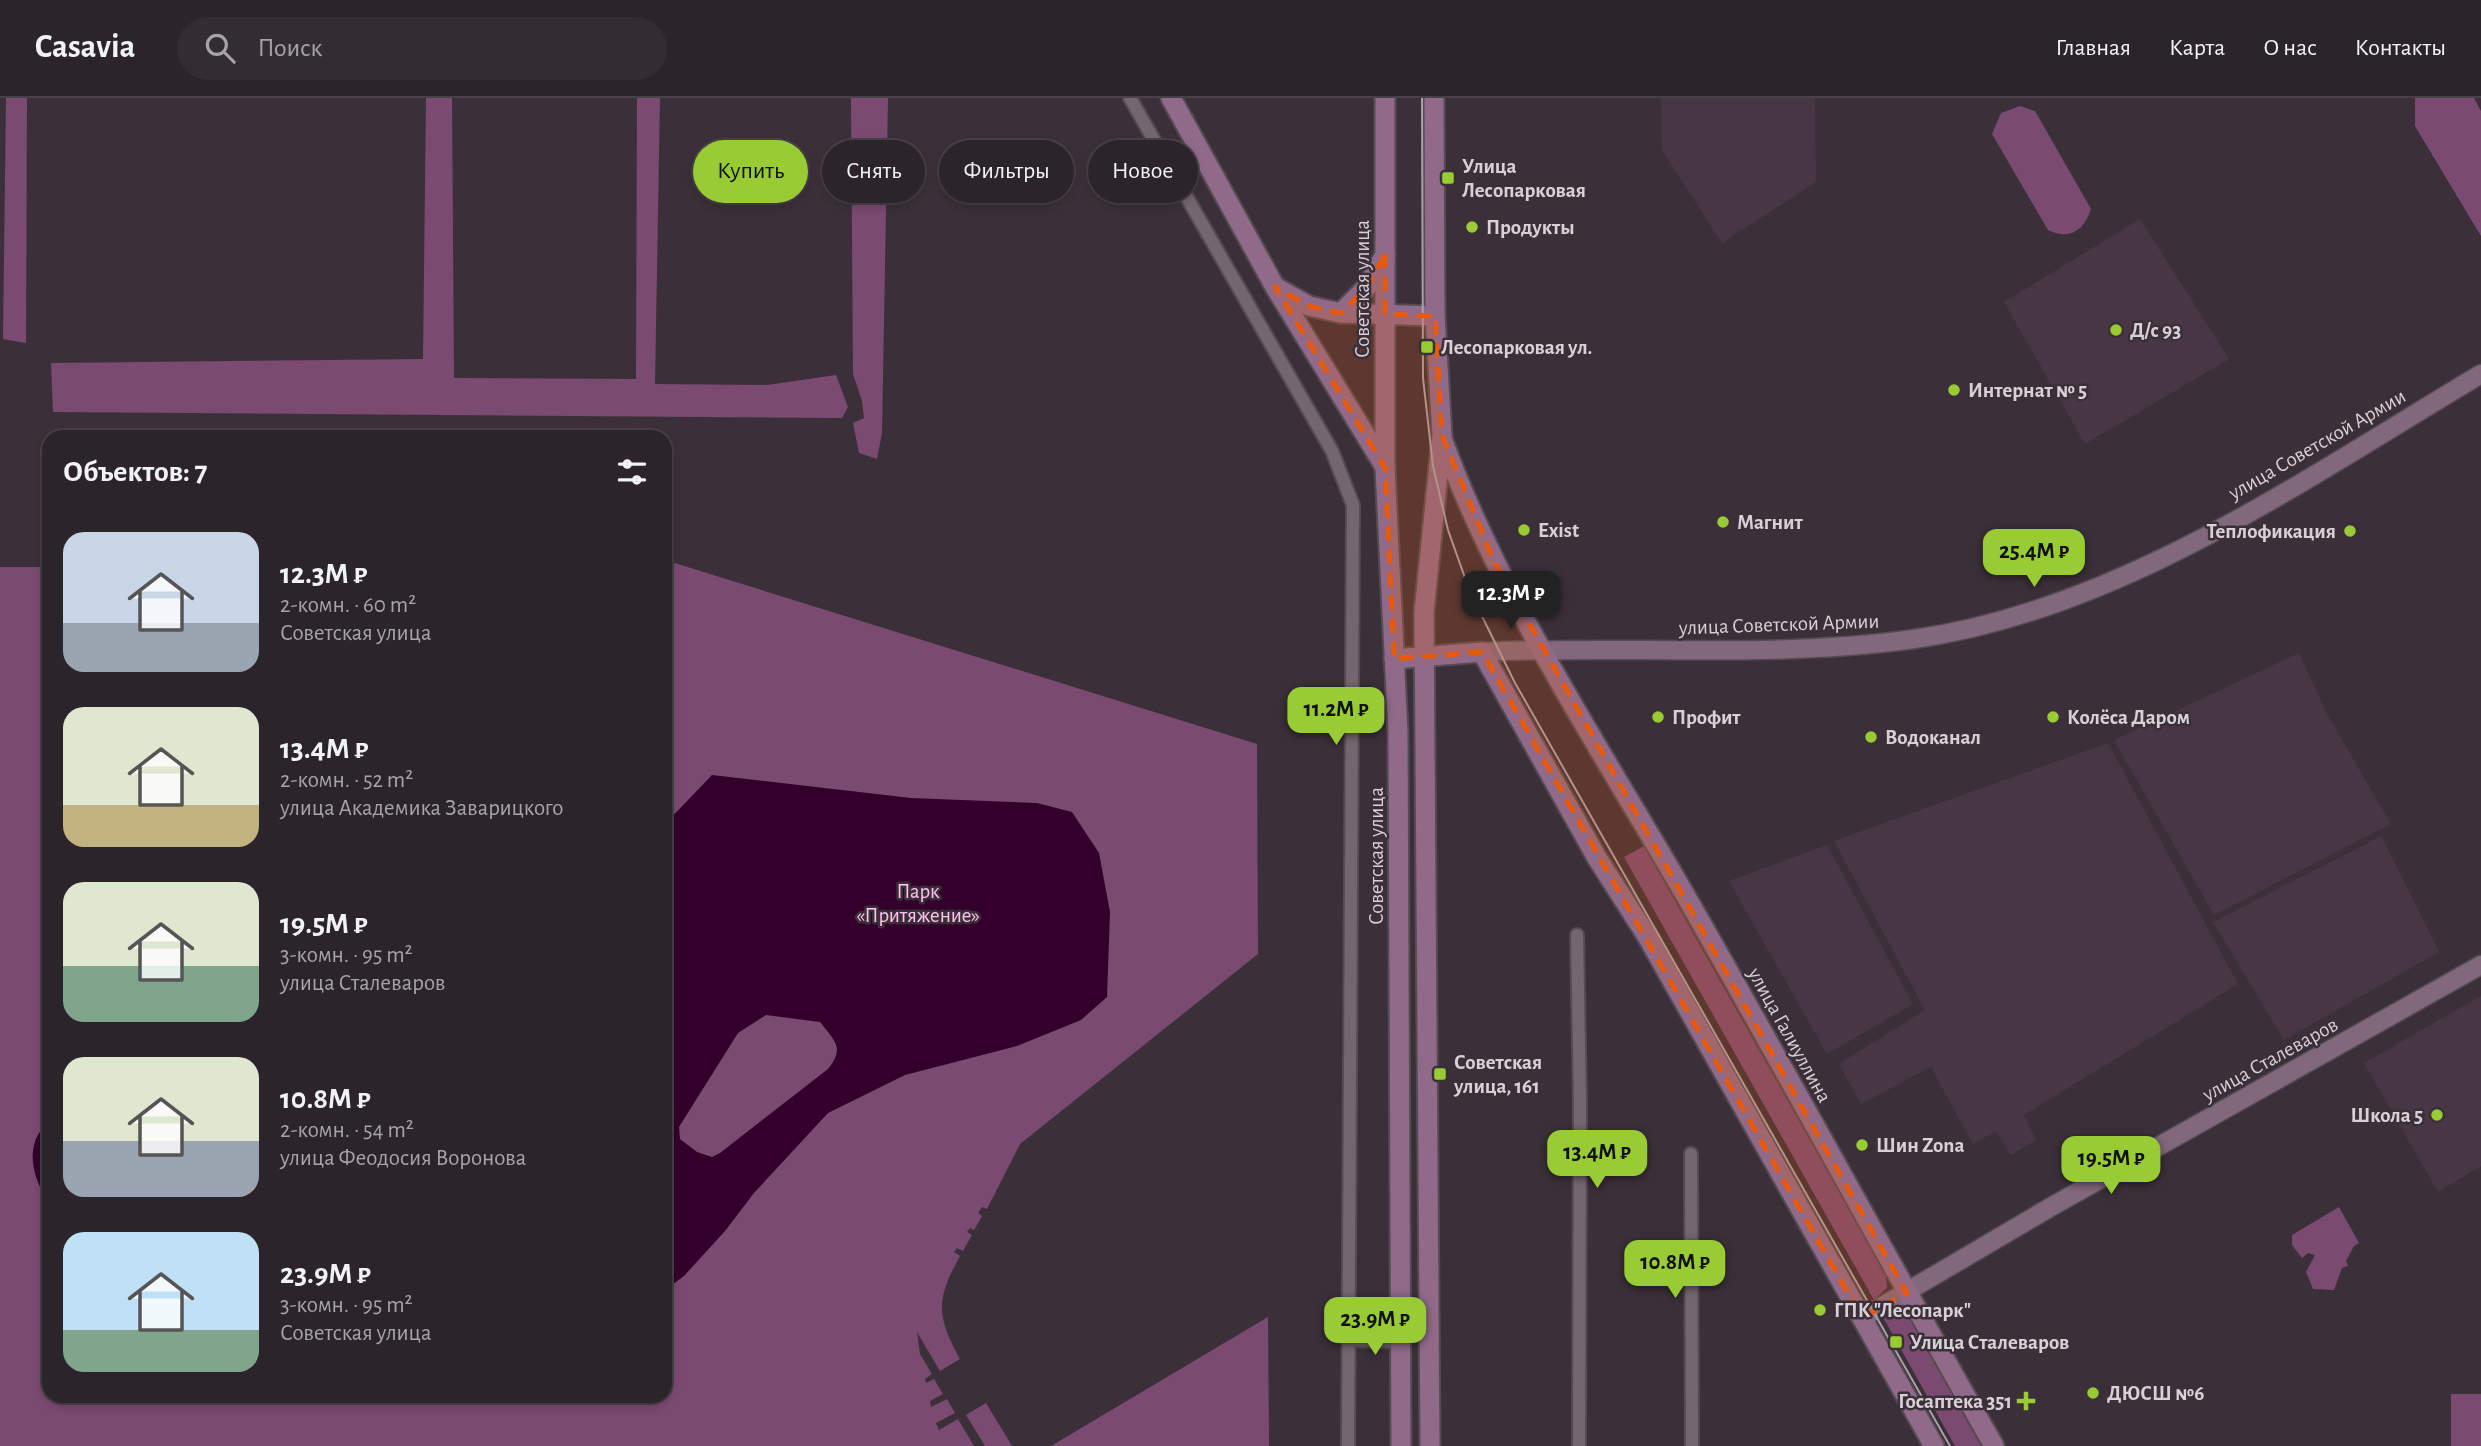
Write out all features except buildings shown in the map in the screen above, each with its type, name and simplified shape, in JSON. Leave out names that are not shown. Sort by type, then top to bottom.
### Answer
[{"type":"main road","points":[[1171,98],[1275,287],[1385,468]]},
{"type":"main road","name":"Советская улица","points":[[1385,98],[1385,468],[1398,746],[1401,1446]]},
{"type":"main road","points":[[1430,1446],[1424,612],[1441,435],[1435,316],[1434,98]]},
{"type":"main road","points":[[1341,313],[1367,286],[1385,254]]},
{"type":"main road","points":[[1275,287],[1309,306],[1341,313],[1435,316]]},
{"type":"main road","name":"улица Советской Армии","points":[[1394,659],[1542,649],[1819,649],[1915,639],[1982,626],[2053,604],[2160,561],[2481,374]]},
{"type":"main road","points":[[1441,435],[1463,494],[1493,559],[1542,649]]},
{"type":"main road","name":"улица Галиуллина","points":[[1542,649],[1743,998],[1994,1446]]},
{"type":"main road","points":[[1482,652],[1597,858],[1647,936],[1934,1446]]},
{"type":"main road","name":"улица Сталеваров","points":[[1862,1318],[2049,1208],[2481,965]]},
{"type":"main road","points":[[1402,1342],[1431,1342]]},
{"type":"street","points":[[1136,100],[1332,451],[1353,505],[1349,1446]]},
{"type":"street","points":[[1577,935],[1580,1103],[1579,1446]]},
{"type":"street","points":[[1691,1154],[1692,1446]]},
{"type":"street","points":[[1349,1340],[1402,1342]]},
{"type":"highlighted area","points":[[1385,254],[1385,314],[1435,316],[1442,435],[1493,559],[1907,1293],[1862,1318],[1482,652],[1394,659],[1385,468],[1275,287],[1309,306],[1341,313],[1367,287]]},
{"type":"shaded area","points":[[1661,98],[1815,98],[1816,182],[1722,243],[1662,150]]},
{"type":"shaded area","name":"Д/с 93","points":[[2140,219],[2229,359],[2085,444],[2004,302]]},
{"type":"shaded area","points":[[2299,653],[2327,714],[2391,824],[2214,915],[2114,740]]},
{"type":"shaded area","points":[[2108,743],[2238,984],[2024,1115],[2036,1140],[2011,1155],[1996,1131],[1973,1144],[1931,1067],[1861,1104],[1839,1064],[1925,1010],[1834,841]]},
{"type":"shaded area","points":[[712,775],[911,798],[1037,803],[1072,812],[1099,853],[1110,912],[1107,997],[1081,1020],[1017,1046],[905,1075],[828,1113],[754,1193],[725,1231],[684,1276],[672,1285],[672,817]],"holes":[[[766,1015],[820,1022],[834,1040],[836,1055],[828,1069],[720,1153],[712,1157],[697,1152],[680,1139],[679,1127],[738,1033]]]},
{"type":"shaded area","points":[[2381,836],[2439,952],[2284,1040],[2213,922]]},
{"type":"shaded area","points":[[1827,845],[1913,1004],[1827,1054],[1729,881]]},
{"type":"shaded area","name":"Школа 5","points":[[2481,996],[2481,1166],[2438,1192],[2364,1063]]},
{"type":"shaded area","points":[[41,1131],[42,1192],[33,1162],[35,1141]]},
{"type":"green space","points":[[6,98],[27,98],[26,343],[3,339]]},
{"type":"green space","points":[[426,98],[452,98],[454,378],[636,379],[637,98],[660,98],[655,384],[767,385],[836,375],[848,407],[842,418],[53,412],[51,363],[423,359]]},
{"type":"green space","points":[[851,98],[888,98],[887,140],[851,140]]},
{"type":"green space","points":[[2415,98],[2474,98],[2481,111],[2481,236],[2415,126]]},
{"type":"green space","points":[[2020,106],[2035,111],[2091,209],[2084,223],[2075,232],[2063,234],[2048,230],[1992,134],[2001,113]]},
{"type":"green space","points":[[852,203],[886,203],[882,433],[877,459],[859,453],[853,423],[864,418],[862,401],[853,374]]},
{"type":"green space","name":"Парк «Притяжение»","points":[[672,562],[1257,744],[1258,954],[1020,1144],[987,1209],[982,1207],[978,1213],[982,1216],[974,1230],[970,1228],[967,1232],[972,1235],[963,1251],[957,1248],[954,1252],[960,1256],[946,1284],[942,1308],[946,1331],[960,1359],[940,1371],[917,1332],[920,1354],[932,1374],[925,1379],[926,1383],[934,1379],[943,1394],[930,1401],[931,1407],[947,1399],[955,1413],[936,1423],[939,1430],[958,1419],[974,1446],[0,1446],[0,567],[42,567],[42,1403],[672,1403]]},
{"type":"green space","points":[[1644,846],[1886,1277],[1887,1288],[1874,1300],[1624,857]]},
{"type":"green space","points":[[2339,1207],[2359,1243],[2354,1246],[2346,1261],[2348,1266],[2342,1268],[2334,1290],[2313,1289],[2306,1272],[2315,1255],[2308,1253],[2302,1258],[2292,1245],[2292,1235]]},
{"type":"green space","points":[[1895,1311],[1905,1313],[1912,1322],[1981,1446],[1955,1446],[1884,1319],[1885,1314]]},
{"type":"green space","points":[[1268,1317],[1269,1446],[1051,1446]]},
{"type":"green space","points":[[2451,1394],[2481,1394],[2481,1446],[2451,1446]]},
{"type":"green space","points":[[986,1403],[1012,1446],[985,1446],[966,1415]]},
{"type":"tram line","points":[[1422,98],[1423,378],[1433,466],[1448,530],[1470,592],[1515,683],[1950,1446]]},
{"type":"place","name":"Улица Лесопарковая","points":[[1448,178]]},
{"type":"place","name":"Продукты","points":[[1472,227]]},
{"type":"place","name":"Д/с 93","points":[[2116,330]]},
{"type":"place","name":"Лесопарковая ул.","points":[[1427,347]]},
{"type":"place","name":"Интернат № 5","points":[[1954,390]]},
{"type":"place","name":"Магнит","points":[[1723,522]]},
{"type":"place","name":"Exist","points":[[1524,530]]},
{"type":"place","name":"Теплофикация","points":[[2350,531]]},
{"type":"place","name":"Профит","points":[[1658,717]]},
{"type":"place","name":"Колёса Даром","points":[[2053,717]]},
{"type":"place","name":"Водоканал","points":[[1871,737]]},
{"type":"place","name":"Советская улица, 161","points":[[1440,1074]]},
{"type":"place","name":"Школа 5","points":[[2437,1115]]},
{"type":"place","name":"Шин Zona","points":[[1862,1145]]},
{"type":"place","name":"ГПК \"Лесопарк\"","points":[[1820,1310]]},
{"type":"place","name":"Улица Сталеваров","points":[[1896,1342]]},
{"type":"place","name":"ДЮСШ №6","points":[[2093,1393]]},
{"type":"place","name":"Госаптека 351","points":[[2026,1401]]}]
